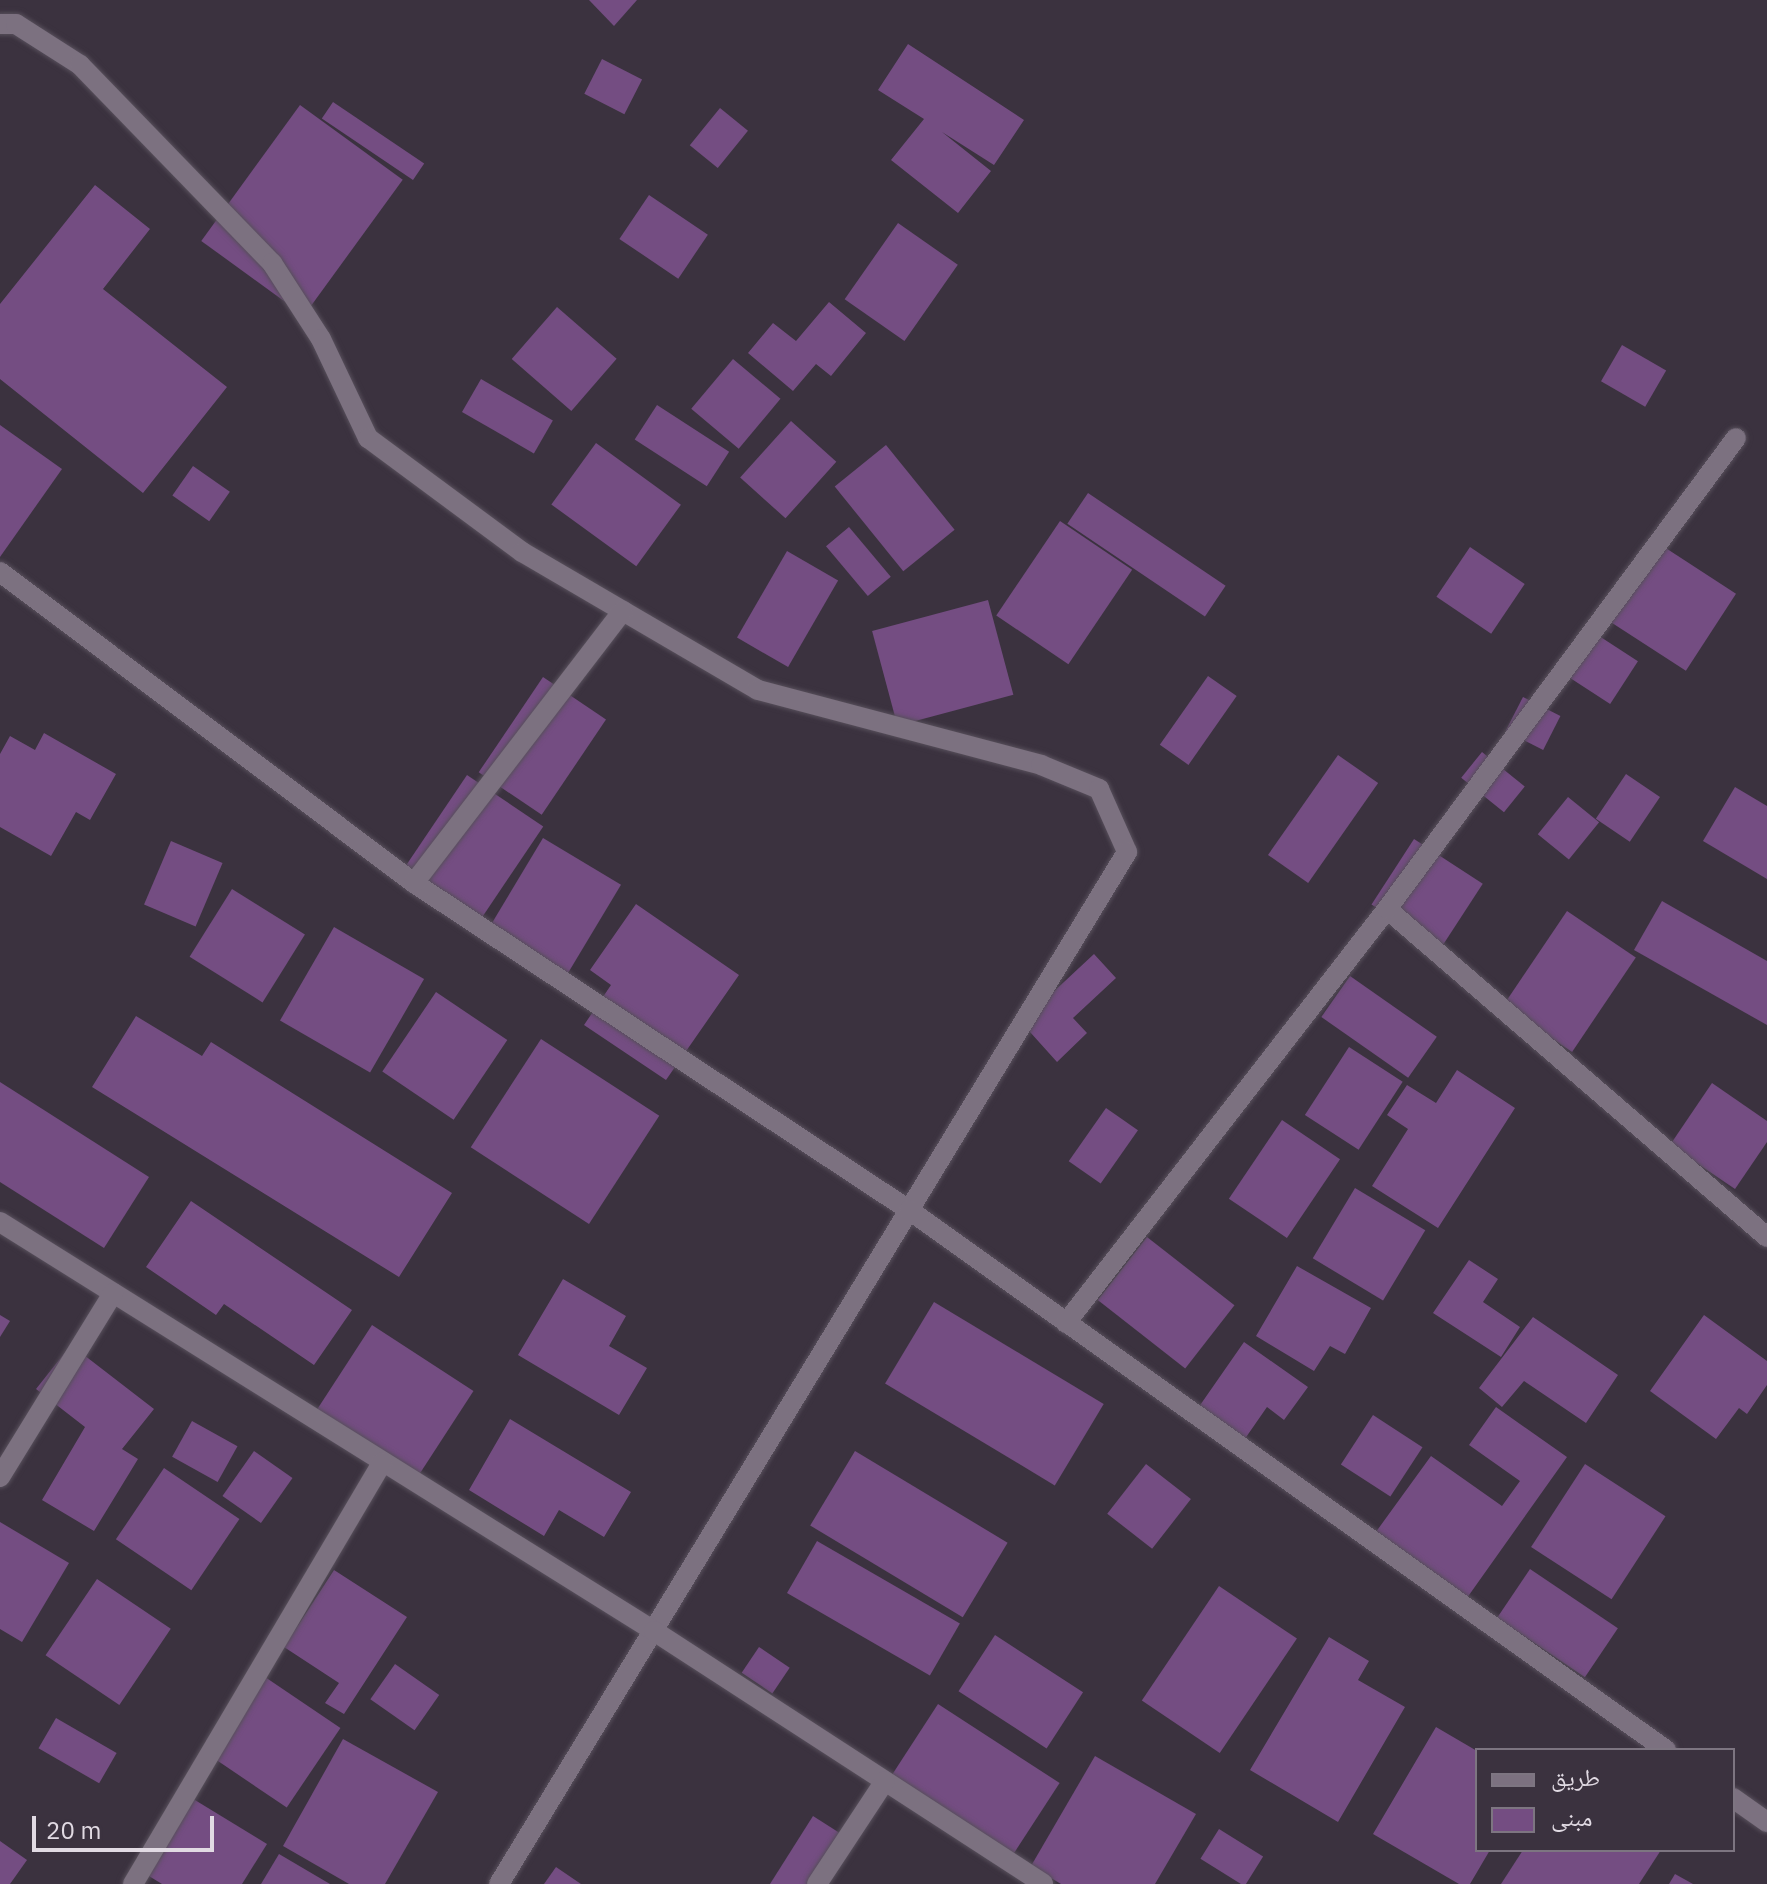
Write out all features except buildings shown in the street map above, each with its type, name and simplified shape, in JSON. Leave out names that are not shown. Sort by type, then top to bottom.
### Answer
[{"type":"street","points":[[0,24],[16,24],[80,65],[272,263],[321,339],[368,438],[522,552],[758,690],[1041,765],[1099,789],[1127,852],[499,1884]]},
{"type":"street","points":[[1066,1323],[1387,909],[1736,438]]},
{"type":"street","points":[[0,572],[414,883],[909,1210],[1663,1748]]},
{"type":"street","points":[[414,883],[623,611]]},
{"type":"street","points":[[1387,909],[1767,1237]]},
{"type":"street","points":[[0,1222],[654,1631],[1043,1884]]},
{"type":"street","points":[[0,1477],[113,1293]]},
{"type":"street","points":[[133,1884],[383,1462]]},
{"type":"street","points":[[817,1884],[885,1781]]},
{"type":"street","points":[[1735,1799],[1767,1822]]}]
